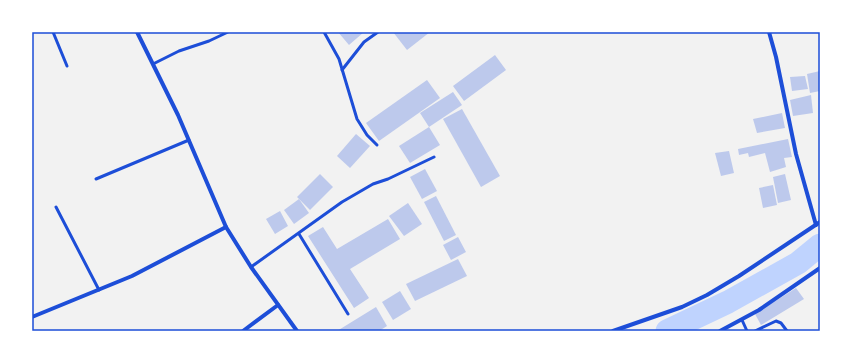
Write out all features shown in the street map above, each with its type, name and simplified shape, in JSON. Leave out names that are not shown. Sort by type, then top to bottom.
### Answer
[{"type":"street","points":[[137,32],[189,140],[226,227],[251,267],[297,331]]},
{"type":"street","points":[[770,32],[796,154],[816,225]]},
{"type":"street","points":[[613,331],[682,306],[707,295],[739,276],[820,222]]},
{"type":"street","points":[[32,317],[132,276],[226,227]]},
{"type":"street","points":[[720,331],[759,310],[820,268]]},
{"type":"street","points":[[243,331],[278,305]]},
{"type":"lane","points":[[53,32],[67,66]]},
{"type":"lane","points":[[153,64],[179,51],[228,32]]},
{"type":"lane","points":[[324,32],[339,59],[357,119],[377,145]]},
{"type":"lane","points":[[342,70],[364,42],[378,32]]},
{"type":"lane","points":[[96,179],[189,140]]},
{"type":"lane","points":[[251,267],[342,202],[373,184],[388,179],[434,157]]},
{"type":"lane","points":[[56,207],[99,290]]},
{"type":"lane","points":[[299,234],[348,314]]},
{"type":"lane","points":[[742,320],[747,331]]},
{"type":"lane","points":[[755,331],[776,321],[781,323],[787,331]]},
{"type":"building","points":[[338,32],[364,32],[349,45]]},
{"type":"building","points":[[393,32],[430,32],[407,50]]},
{"type":"building","points":[[495,55],[506,70],[464,101],[453,86]]},
{"type":"building","points":[[820,71],[820,91],[810,93],[807,74]]},
{"type":"building","points":[[805,76],[808,89],[792,91],[790,77]]},
{"type":"building","points":[[427,80],[440,98],[379,141],[366,123]]},
{"type":"building","points":[[453,92],[462,105],[429,127],[420,113]]},
{"type":"building","points":[[811,95],[813,113],[793,116],[790,100]]},
{"type":"building","points":[[462,109],[500,176],[481,187],[443,119]]},
{"type":"building","points":[[782,113],[785,128],[757,133],[753,119]]},
{"type":"building","points":[[429,127],[440,145],[410,163],[399,146]]},
{"type":"building","points":[[356,134],[370,146],[350,168],[337,156]]},
{"type":"building","points":[[788,139],[792,157],[784,158],[786,167],[770,172],[765,153],[749,157],[748,153],[739,155],[738,149]]},
{"type":"building","points":[[729,151],[734,173],[721,176],[715,153]]},
{"type":"building","points":[[425,169],[437,191],[422,199],[410,177]]},
{"type":"building","points":[[320,174],[333,187],[310,210],[297,197]]},
{"type":"building","points":[[785,174],[791,200],[778,203],[773,177]]},
{"type":"building","points":[[773,185],[777,205],[763,208],[759,188]]},
{"type":"building","points":[[436,196],[456,235],[444,241],[424,202]]},
{"type":"building","points":[[299,199],[309,213],[294,224],[284,210]]},
{"type":"building","points":[[408,203],[422,224],[404,236],[389,216]]},
{"type":"building","points":[[280,211],[288,226],[275,234],[266,219]]},
{"type":"building","points":[[388,219],[400,239],[350,269],[369,298],[354,308],[308,236],[323,227],[337,249]]},
{"type":"building","points":[[458,237],[466,252],[451,260],[443,245]]},
{"type":"building","points":[[458,259],[467,276],[415,301],[406,284]]},
{"type":"building","points":[[796,288],[804,299],[761,325],[755,314]]},
{"type":"building","points":[[400,291],[411,309],[393,320],[382,302]]},
{"type":"building","points":[[376,307],[387,326],[379,331],[337,331]]},
{"type":"waterway","points":[[667,331],[728,302],[798,263],[820,245]]}]
